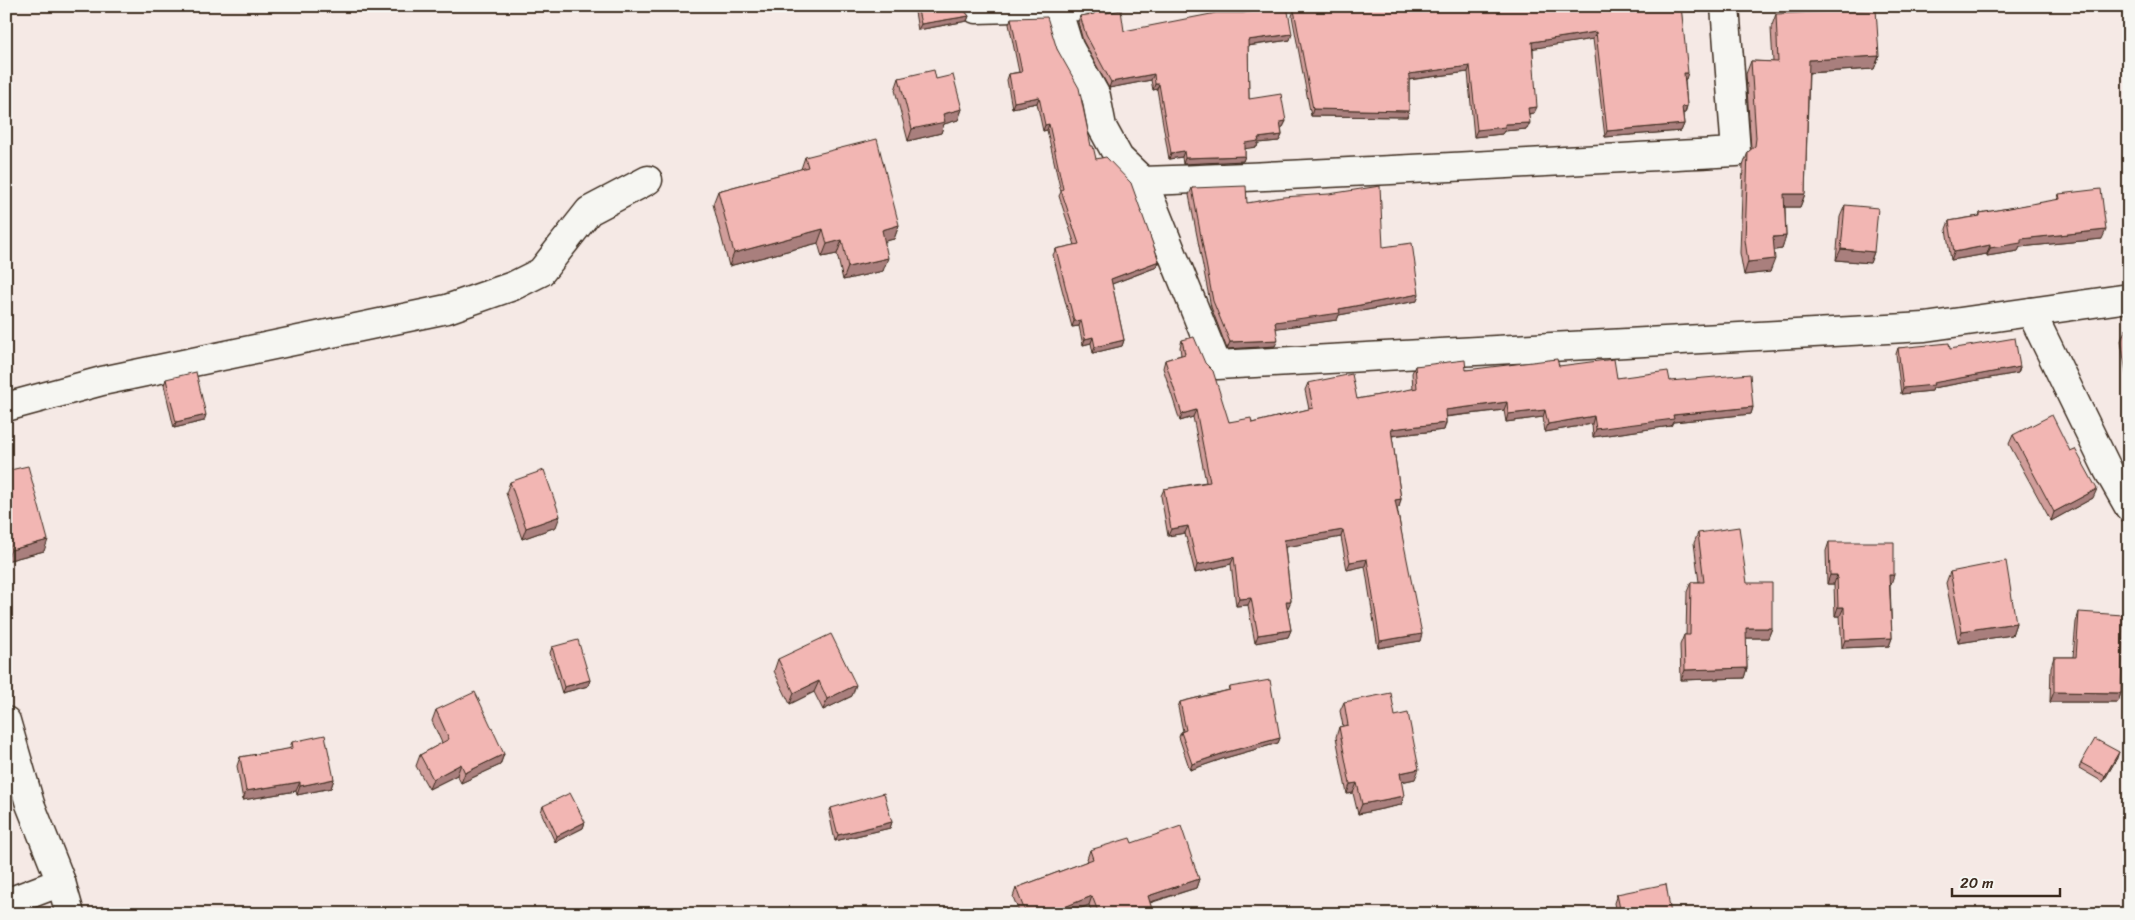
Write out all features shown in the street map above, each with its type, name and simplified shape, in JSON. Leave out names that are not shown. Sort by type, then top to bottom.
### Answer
[{"type":"street","points":[[974,6],[976,9],[1084,6]]},
{"type":"street","points":[[1143,181],[1354,173],[1551,160],[1736,152],[1725,6]]},
{"type":"street","points":[[1057,8],[1069,47],[1096,96],[1102,127],[1119,158],[1143,181],[1218,364],[1925,327],[2129,298]]},
{"type":"street","points":[[6,408],[102,381],[447,309],[513,286],[540,272],[589,211],[648,180]]},
{"type":"street","points":[[2031,312],[2108,470],[2129,507]]},
{"type":"street","points":[[6,721],[30,804],[61,882],[70,914]]},
{"type":"street","points":[[6,903],[61,882]]},
{"type":"building","points":[[917,6],[962,6],[969,16],[921,24]]},
{"type":"building","points":[[1100,6],[1105,6],[1106,13],[1121,10],[1124,31],[1216,13],[1243,13],[1287,6],[1292,34],[1248,40],[1249,99],[1281,94],[1286,121],[1280,122],[1282,135],[1258,138],[1259,141],[1245,143],[1245,156],[1185,158],[1184,151],[1171,153],[1159,84],[1155,84],[1154,74],[1111,82],[1086,35],[1080,16],[1094,14]]},
{"type":"building","points":[[1320,6],[1454,6],[1454,8],[1467,6],[1681,6],[1688,73],[1684,73],[1687,106],[1682,107],[1684,124],[1607,131],[1596,32],[1532,42],[1537,107],[1528,108],[1530,123],[1505,124],[1505,127],[1477,130],[1470,66],[1409,74],[1409,111],[1313,109],[1294,10]]},
{"type":"building","points":[[1876,9],[1879,56],[1809,60],[1805,194],[1784,194],[1786,236],[1773,237],[1775,259],[1748,262],[1745,240],[1748,152],[1755,146],[1756,138],[1751,61],[1778,62],[1776,14]]},
{"type":"building","points":[[1047,17],[1057,49],[1079,88],[1091,146],[1093,146],[1096,159],[1106,157],[1131,183],[1159,261],[1111,279],[1124,340],[1095,347],[1093,337],[1085,339],[1081,320],[1074,321],[1056,249],[1079,244],[1061,190],[1063,189],[1049,124],[1045,125],[1039,97],[1014,102],[1009,74],[1022,72],[1011,18]]},
{"type":"building","points":[[934,70],[936,79],[953,75],[962,109],[943,114],[945,122],[912,129],[899,78]]},
{"type":"building","points":[[877,139],[899,225],[882,230],[888,258],[848,267],[842,240],[827,244],[823,229],[734,253],[718,191],[808,167],[805,157]]},
{"type":"building","points":[[1246,186],[1247,203],[1380,186],[1383,247],[1412,243],[1419,294],[1339,309],[1340,313],[1275,322],[1278,340],[1230,342],[1213,301],[1192,188]]},
{"type":"building","points":[[2101,189],[2106,230],[2021,239],[2021,243],[1990,248],[1990,245],[1954,252],[1949,221],[1980,216],[1980,213],[2060,199],[2059,194]]},
{"type":"building","points":[[1845,205],[1878,208],[1874,252],[1841,249]]},
{"type":"building","points":[[2129,329],[2129,353],[2125,330]]},
{"type":"building","points":[[1194,337],[1205,363],[1213,371],[1229,422],[1251,418],[1252,423],[1313,408],[1308,383],[1352,374],[1357,399],[1417,388],[1415,366],[1465,360],[1466,370],[1557,359],[1559,366],[1614,359],[1617,378],[1668,371],[1670,381],[1750,374],[1753,407],[1673,415],[1674,419],[1596,429],[1594,416],[1548,424],[1545,410],[1508,414],[1507,402],[1445,410],[1446,423],[1391,429],[1401,499],[1395,500],[1422,634],[1380,641],[1367,559],[1350,562],[1343,530],[1284,540],[1291,601],[1286,601],[1291,630],[1258,635],[1251,598],[1239,599],[1234,557],[1197,565],[1188,526],[1171,529],[1164,489],[1210,482],[1196,410],[1182,414],[1165,360],[1185,354],[1182,340]]},
{"type":"building","points":[[2015,338],[2020,367],[1933,383],[1934,385],[1903,388],[1898,348],[1949,343],[1950,349]]},
{"type":"building","points":[[196,372],[206,415],[176,422],[166,379]]},
{"type":"building","points":[[2052,415],[2070,451],[2075,449],[2097,489],[2054,512],[2013,435]]},
{"type":"building","points":[[28,466],[48,540],[11,550],[6,534],[6,471]]},
{"type":"building","points":[[544,470],[560,516],[526,528],[510,482]]},
{"type":"building","points":[[1739,527],[1747,583],[1772,583],[1772,628],[1746,628],[1747,668],[1685,670],[1684,635],[1690,635],[1691,582],[1704,582],[1698,533]]},
{"type":"building","points":[[1829,542],[1894,542],[1894,575],[1889,575],[1892,638],[1845,640],[1844,607],[1838,607],[1837,575],[1830,575]]},
{"type":"building","points":[[2006,561],[2016,623],[1962,631],[1950,572]]},
{"type":"building","points":[[2079,612],[2123,615],[2121,693],[2054,692],[2054,657],[2076,657]]},
{"type":"building","points":[[831,634],[856,685],[827,699],[819,681],[794,693],[778,659]]},
{"type":"building","points":[[578,640],[590,680],[564,687],[552,647]]},
{"type":"building","points":[[1270,680],[1280,738],[1227,752],[1192,764],[1181,732],[1186,730],[1180,702],[1230,690],[1230,687]]},
{"type":"building","points":[[475,692],[504,754],[465,773],[461,764],[433,779],[420,755],[449,739],[436,710]]},
{"type":"building","points":[[1391,693],[1395,716],[1408,713],[1419,769],[1400,773],[1404,796],[1362,804],[1357,783],[1350,784],[1339,727],[1348,725],[1344,702]]},
{"type":"building","points":[[325,735],[334,779],[300,786],[300,782],[246,791],[240,757],[293,748],[292,742]]},
{"type":"building","points":[[2095,739],[2119,752],[2105,776],[2081,763]]},
{"type":"building","points":[[570,793],[585,822],[557,836],[543,806]]},
{"type":"building","points":[[884,793],[892,822],[838,835],[831,808]]},
{"type":"building","points":[[1181,826],[1199,879],[1148,896],[1152,909],[1137,914],[1099,914],[1092,896],[1047,914],[1026,914],[1016,888],[1093,859],[1090,850],[1130,838],[1132,843]]},
{"type":"building","points":[[1666,884],[1671,914],[1621,914],[1617,894]]},
{"type":"building","points":[[2129,884],[2129,899],[2126,885]]},
{"type":"building","points":[[196,910],[197,914],[176,914]]}]
